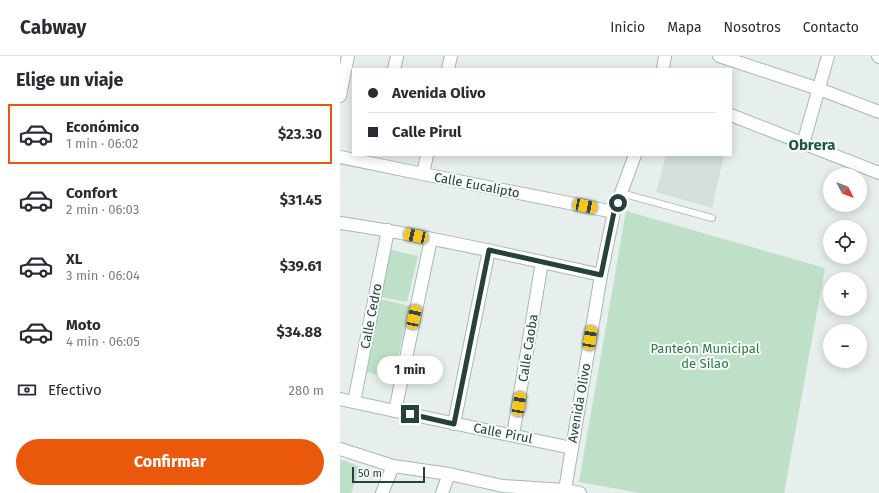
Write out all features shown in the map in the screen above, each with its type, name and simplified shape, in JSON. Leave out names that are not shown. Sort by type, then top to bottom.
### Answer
[{"type":"street","points":[[340,96],[348,56]]},
{"type":"street","points":[[394,68],[397,56]]},
{"type":"street","points":[[448,68],[451,56]]},
{"type":"street","points":[[663,68],[665,56]]},
{"type":"street","points":[[719,56],[819,89],[879,112]]},
{"type":"street","points":[[803,144],[828,56]]},
{"type":"street","points":[[732,116],[879,173]]},
{"type":"street","points":[[423,174],[427,156]]},
{"type":"street","name":"Avenida Olivo","points":[[564,490],[601,275],[614,212],[635,156]]},
{"type":"street","name":"Calle Eucalipto","points":[[340,157],[373,159],[423,174],[614,212]]},
{"type":"street","points":[[340,223],[388,230],[489,250],[601,275]]},
{"type":"street","name":"Calle Cedro","points":[[354,402],[388,230]]},
{"type":"street","points":[[395,411],[430,239]]},
{"type":"street","points":[[454,424],[489,250]]},
{"type":"street","name":"Calle Caoba","points":[[513,435],[542,262]]},
{"type":"street","name":"Calle Pirul","points":[[340,398],[454,424],[572,448]]},
{"type":"street","points":[[340,449],[393,466],[449,474],[502,490],[564,490],[580,493]]},
{"type":"street","points":[[382,493],[393,466]]},
{"type":"street","points":[[442,493],[449,474]]},
{"type":"lane","points":[[622,193],[712,218]]},
{"type":"shaded area","points":[[666,156],[724,156],[712,208],[656,192]]},
{"type":"green space","name":"Panteón Municipal de Silao","points":[[626,211],[825,268],[823,272],[823,279],[784,493],[640,493],[579,482]]},
{"type":"green space","points":[[388,249],[418,256],[407,302],[380,297]]},
{"type":"green space","points":[[380,299],[410,306],[393,378],[365,372]]},
{"type":"green space","points":[[340,459],[361,467],[351,493],[340,493]]},
{"type":"district","name":"Obrera","points":[[812,145]]},
{"type":"route","points":[[410,414],[454,424],[489,250],[601,275],[614,212],[618,203]]}]
